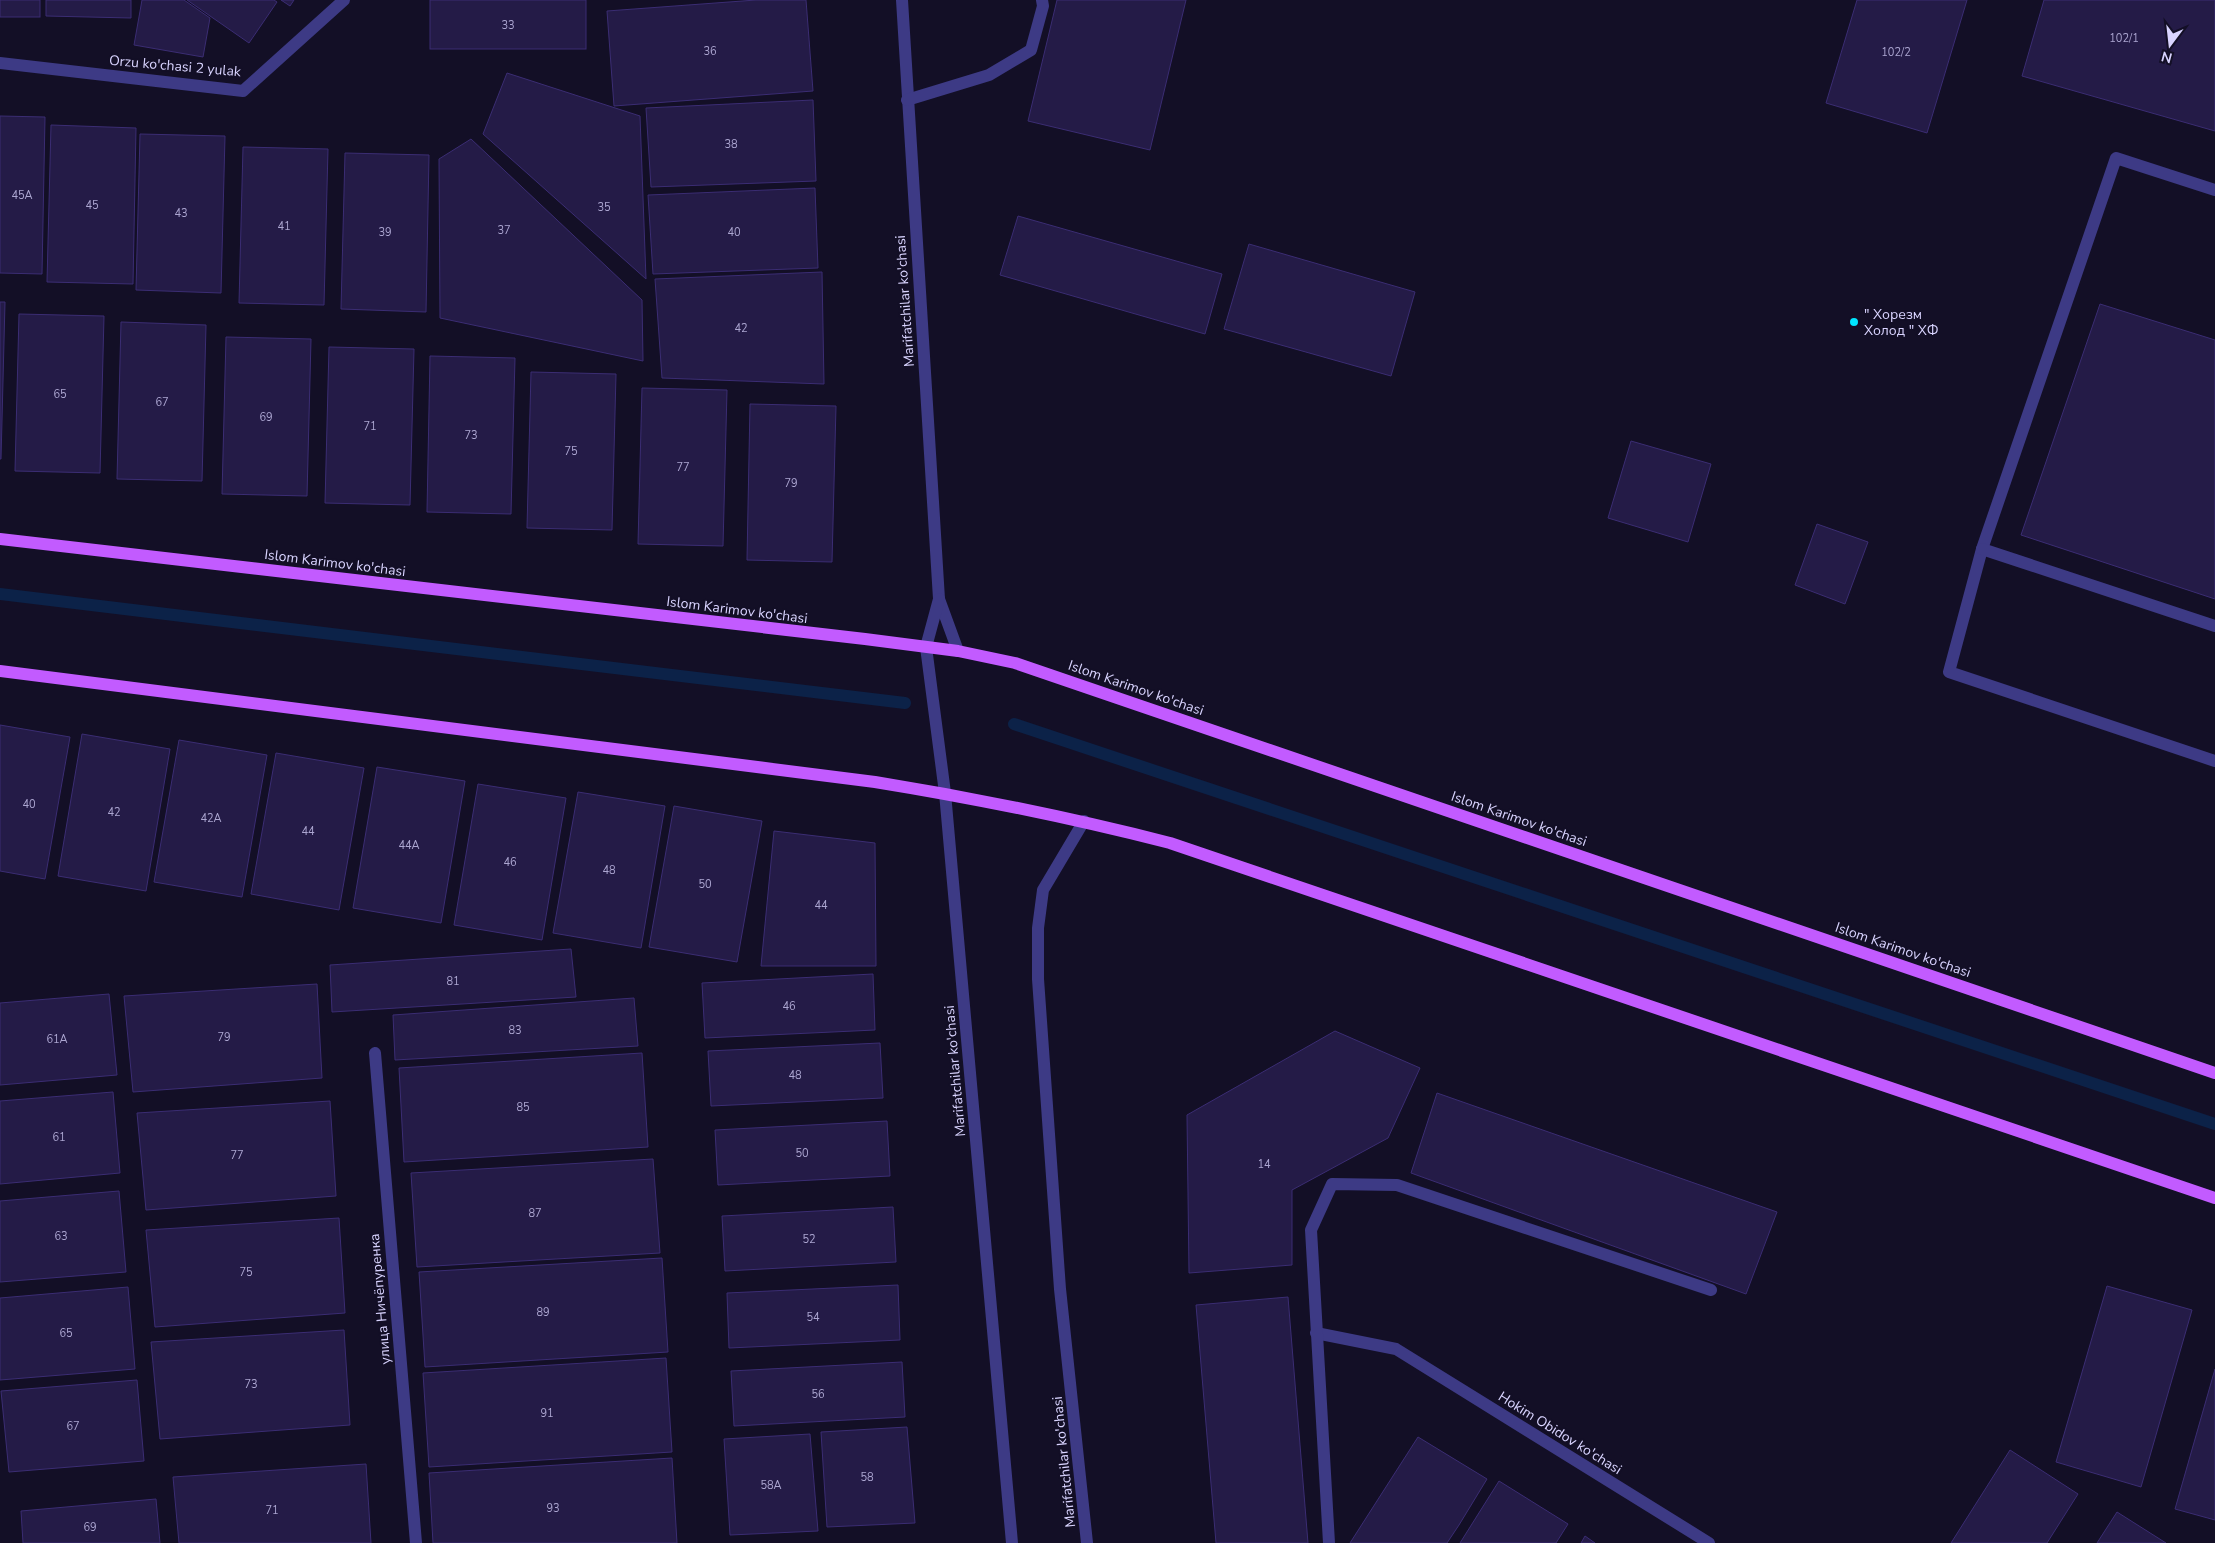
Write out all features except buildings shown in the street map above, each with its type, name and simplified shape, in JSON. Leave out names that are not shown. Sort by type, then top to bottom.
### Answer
[{"type":"main road","name":"Islom Karimov ko'chasi","points":[[0,539],[926,647],[958,651],[1014,663],[1064,678],[2215,1073]]},
{"type":"main road","points":[[0,671],[875,782],[945,793],[1084,821],[1170,843],[2215,1198]]},
{"type":"street","name":"Orzu ko'chasi 2 yulak","points":[[0,63],[243,91],[344,0]]},
{"type":"street","name":"Marifatchilar ko'chasi","points":[[902,0],[939,600],[958,651]]},
{"type":"street","points":[[907,100],[988,75],[1031,50],[1043,6],[1042,0]]},
{"type":"street","points":[[2215,190],[2116,158],[1982,549],[1949,672],[2215,761]]},
{"type":"street","points":[[1982,549],[2215,626]]},
{"type":"street","name":"Marifatchilar ko'chasi","points":[[939,600],[926,647],[945,793],[1012,1543]]},
{"type":"street","name":"Marifatchilar ko'chasi","points":[[1084,821],[1043,890],[1038,928],[1038,979],[1060,1289],[1087,1543]]},
{"type":"street","name":"улица Ничёпуренка","points":[[375,1053],[416,1543]]},
{"type":"street","points":[[1330,1543],[1311,1230],[1332,1184],[1397,1185],[1712,1290]]},
{"type":"street","name":"Hokim Obidov ko'chasi","points":[[1316,1333],[1396,1349],[1709,1543]]},
{"type":"waterway","points":[[0,594],[905,703]]},
{"type":"waterway","points":[[1014,724],[2215,1124]]},
{"type":"place","name":"\" Хорезм Холод \" ХФ","points":[[1854,322]]}]
